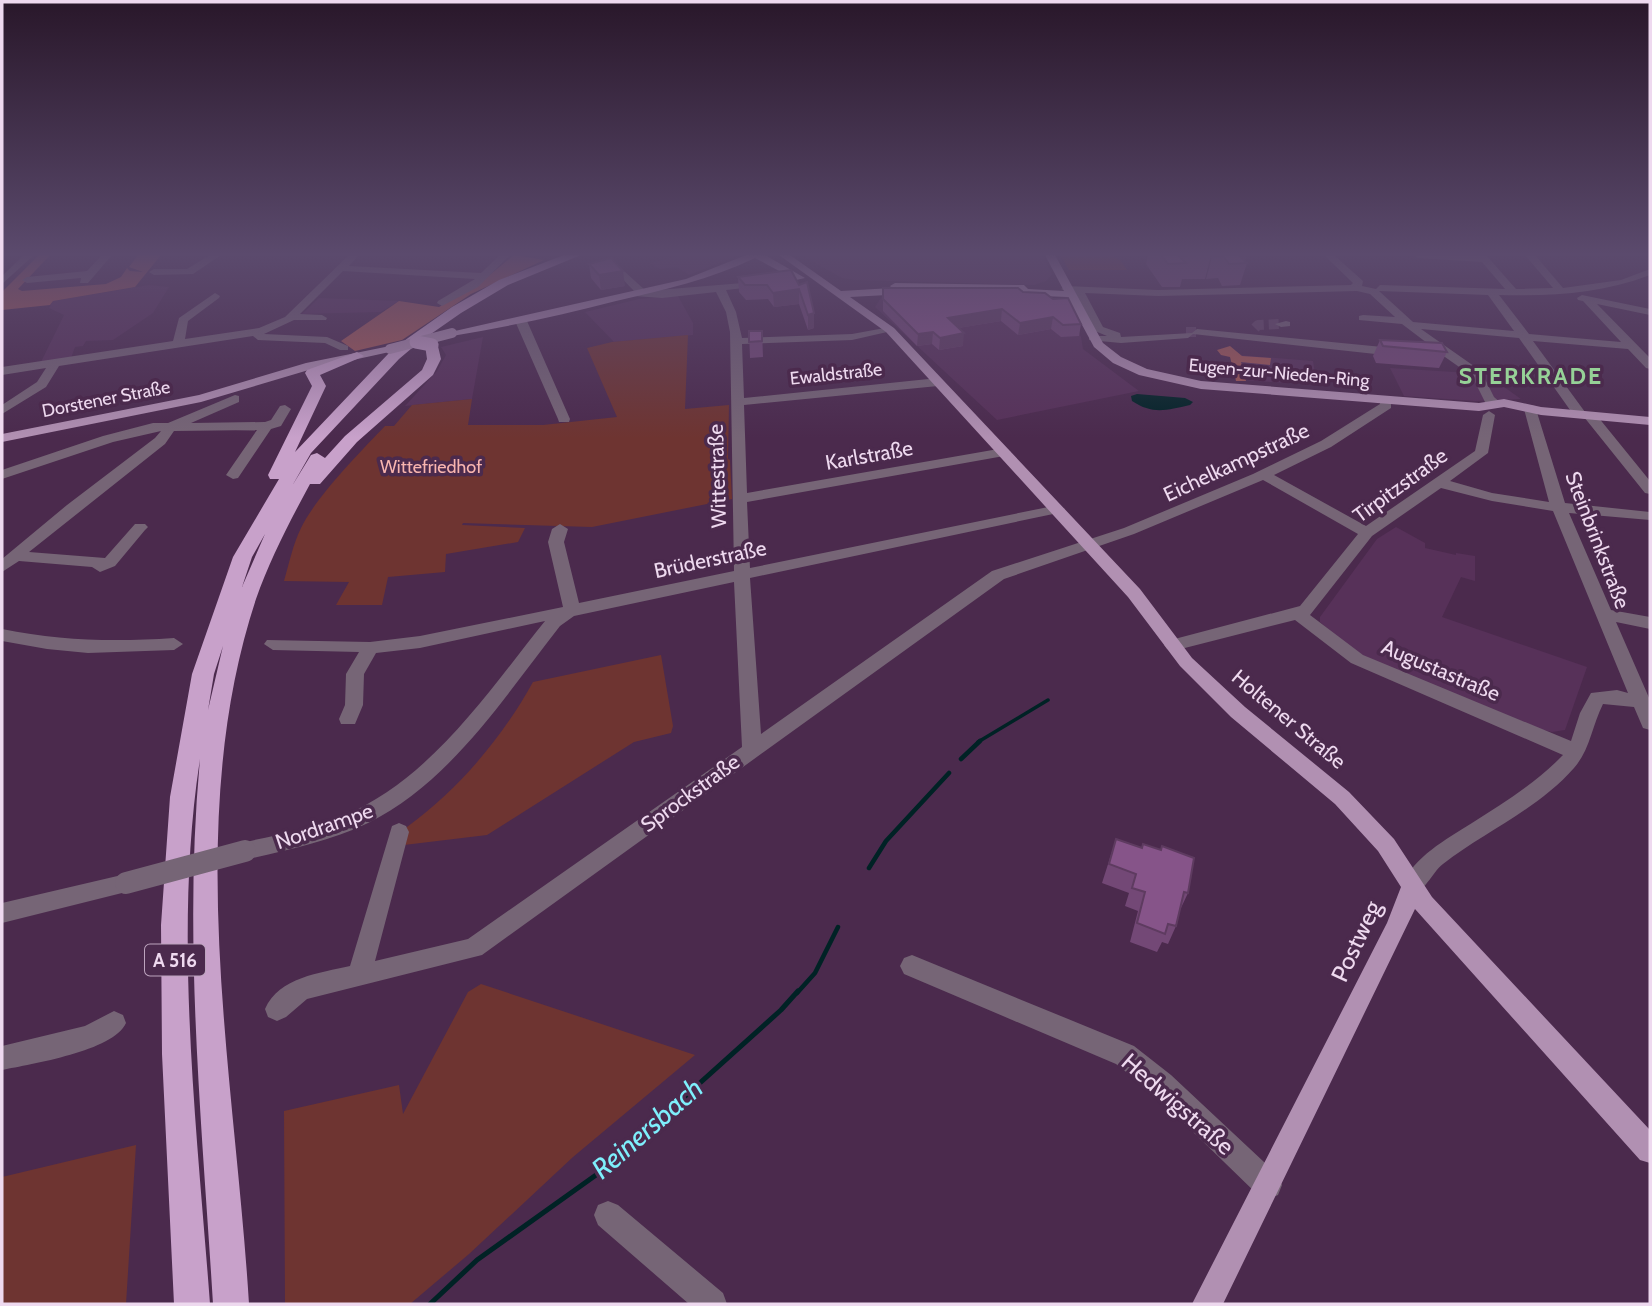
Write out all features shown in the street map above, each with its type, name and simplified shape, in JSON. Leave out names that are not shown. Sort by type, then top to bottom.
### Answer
[{"type":"highway","name":"A 516","points":[[231,1304],[208,971],[204,848],[214,730],[229,657],[274,516],[307,448],[374,372],[450,316]]},
{"type":"highway","name":"A 516","points":[[192,1304],[175,985],[175,856],[188,735],[214,633],[238,570],[323,449],[366,397],[398,365],[464,316]]},
{"type":"highway","points":[[274,516],[351,439],[428,372],[434,359],[432,345],[416,342]]},
{"type":"highway","points":[[274,516],[268,492],[319,386],[312,373],[357,356]]},
{"type":"main road","name":"Dorstener Straße","points":[[217,394],[310,366],[452,333],[542,316]]},
{"type":"main road","name":"Holtener Straße","points":[[871,316],[890,330]]},
{"type":"main road","name":"Holtener Straße","points":[[872,316],[890,330],[1058,509],[1134,593],[1173,645],[1211,688],[1342,798],[1392,852],[1412,886],[1441,924],[1650,1150]]},
{"type":"main road","name":"Eugen-zur-Nieden-Ring","points":[[1081,316],[1093,338],[1106,353],[1125,365],[1172,380],[1222,387],[1492,409],[1530,409],[1650,421]]},
{"type":"main road","name":"Dorstener Straße","points":[[2,438],[379,358],[511,326],[521,321]]},
{"type":"main road","name":"Postweg","points":[[1207,1304],[1398,925],[1412,886]]},
{"type":"street","points":[[178,345],[183,320],[188,316]]},
{"type":"street","name":"Wittestraße","points":[[732,316],[737,342],[742,575],[752,749]]},
{"type":"street","name":"Eugen-zur-Nieden-Ring","points":[[1089,316],[1099,329],[1112,334]]},
{"type":"street","points":[[1401,316],[1477,374],[1492,409]]},
{"type":"street","points":[[1511,316],[1584,415],[1650,490]]},
{"type":"street","points":[[1603,316],[1650,364]]},
{"type":"street","points":[[2,371],[252,333],[278,325],[291,317],[321,317]]},
{"type":"street","points":[[1363,318],[1632,346]]},
{"type":"street","points":[[521,321],[564,419]]},
{"type":"street","points":[[737,342],[852,337],[890,330]]},
{"type":"street","points":[[1093,338],[1112,334],[1252,332],[1403,354],[1447,353]]},
{"type":"street","points":[[252,333],[257,337],[327,340],[344,348]]},
{"type":"street","points":[[1093,338],[1121,340],[1193,334]]},
{"type":"street","points":[[2,410],[42,384],[55,363]]},
{"type":"street","name":"Ewaldstraße","points":[[737,402],[938,382]]},
{"type":"street","points":[[2,567],[160,441],[170,427],[235,399]]},
{"type":"street","name":"Eichelkampstraße","points":[[1090,545],[1153,522],[1264,475],[1326,443],[1387,405],[1385,400]]},
{"type":"street","points":[[2,475],[108,439],[153,427],[266,426],[276,423],[285,409]]},
{"type":"street","name":"Tirpitzstraße","points":[[1298,614],[1306,610],[1367,533],[1481,453],[1492,409]]},
{"type":"street","name":"Steinbrinkstraße","points":[[1530,409],[1559,507],[1650,723]]},
{"type":"street","points":[[233,475],[266,426]]},
{"type":"street","name":"Karlstraße","points":[[740,499],[1004,452]]},
{"type":"street","points":[[1264,475],[1367,533]]},
{"type":"street","points":[[1441,483],[1477,495],[1650,516]]},
{"type":"street","name":"Brüderstraße","points":[[273,644],[356,646],[370,649],[420,642],[1058,509]]},
{"type":"street","points":[[90,571],[108,563],[141,527]]},
{"type":"street","points":[[560,529],[556,542],[572,611]]},
{"type":"street","name":"Sprockstraße","points":[[277,1009],[301,989],[474,948],[998,575],[1090,545]]},
{"type":"street","points":[[15,556],[108,563]]},
{"type":"street","name":"Nordrampe","points":[[2,913],[293,840],[361,817],[411,786],[457,742],[554,622],[572,611]]},
{"type":"street","points":[[1173,645],[1298,614]]},
{"type":"street","name":"Augustastraße","points":[[1298,614],[1357,659],[1576,753]]},
{"type":"street","points":[[1602,614],[1650,623]]},
{"type":"street","points":[[2,635],[50,645],[88,649],[174,644]]},
{"type":"street","points":[[348,719],[354,705],[355,674],[370,649]]},
{"type":"street","name":"Postweg","points":[[1412,886],[1420,869],[1544,782],[1576,753],[1597,698],[1617,697],[1642,702]]},
{"type":"street","points":[[359,975],[399,832]]},
{"type":"street","name":"Hedwigstraße","points":[[912,966],[1125,1055],[1145,1069],[1268,1185]]},
{"type":"street","points":[[2,1058],[89,1037],[114,1023]]},
{"type":"street","points":[[608,1215],[712,1304]]},
{"type":"shaded area","points":[[64,316],[149,316],[113,340],[86,341],[83,346],[75,347],[71,358],[41,362]]},
{"type":"shaded area","points":[[377,316],[438,316],[402,340],[355,351],[341,341]]},
{"type":"shaded area","points":[[589,316],[689,316],[693,323],[693,335],[614,342]]},
{"type":"shaded area","points":[[885,316],[1071,316],[1081,337],[1083,349],[1139,391],[997,420]]},
{"type":"shaded area","points":[[483,337],[472,399],[405,406],[437,371],[446,355],[441,347]]},
{"type":"shaded area","points":[[1230,346],[1242,356],[1271,358],[1270,365],[1241,362],[1246,381],[1236,381],[1230,357],[1221,355],[1217,350]]},
{"type":"shaded area","points":[[1238,355],[1313,361],[1317,385],[1243,380]]},
{"type":"shaded area","points":[[1390,368],[1486,374],[1521,399],[1475,401],[1404,396]]},
{"type":"shaded area","points":[[1137,394],[1185,398],[1193,402],[1190,405],[1154,410],[1132,401],[1131,396]]},
{"type":"shaded area","points":[[1396,527],[1425,543],[1425,548],[1475,556],[1475,581],[1461,577],[1442,617],[1587,667],[1565,730],[1543,730],[1370,659],[1351,649],[1320,622],[1320,617],[1377,539]]},
{"type":"green space","name":"Wittefriedhof","points":[[688,335],[685,409],[729,405],[728,459],[732,499],[592,527],[463,523],[462,525],[525,528],[518,542],[446,554],[445,572],[388,577],[382,605],[336,605],[349,582],[284,581],[298,534],[317,503],[385,426],[394,426],[412,405],[472,399],[468,425],[543,425],[617,417],[587,348],[612,342]]},
{"type":"green space","points":[[661,655],[673,726],[671,733],[634,742],[487,835],[404,845],[407,827],[444,796],[478,761],[508,723],[533,682]]},
{"type":"green space","points":[[481,984],[695,1055],[573,1157],[469,1254],[410,1304],[285,1304],[284,1111],[399,1085],[403,1114],[468,992]]},
{"type":"green space","points":[[136,1145],[126,1304],[2,1304],[2,1177]]},
{"type":"building","points":[[900,316],[960,316],[948,318],[964,333],[940,338],[933,332],[918,334]]},
{"type":"building","points":[[1011,316],[1077,316],[1081,324],[1063,325],[1053,317],[1020,323]]},
{"type":"building","points":[[749,331],[762,331],[762,341],[749,342]]},
{"type":"building","points":[[1380,340],[1442,343],[1447,352],[1383,346]]},
{"type":"building","points":[[1116,839],[1142,848],[1143,844],[1161,850],[1162,846],[1194,858],[1188,893],[1184,892],[1176,926],[1168,924],[1165,934],[1137,923],[1145,892],[1132,888],[1136,874],[1109,864]]},
{"type":"waterway","name":"Reinersbach","points":[[978,742],[1048,700]]},
{"type":"waterway","name":"Reinersbach","points":[[961,759],[980,741]]},
{"type":"waterway","name":"Reinersbach","points":[[869,868],[886,841],[949,773]]},
{"type":"waterway","name":"Reinersbach","points":[[797,993],[815,973],[838,927]]},
{"type":"waterway","name":"Reinersbach","points":[[430,1304],[477,1260],[603,1170],[781,1010],[798,991]]},
{"type":"tunnel","points":[[1255,328],[1258,325],[1281,324]]},
{"type":"tunnel","points":[[1186,332],[1197,332]]},
{"type":"district","name":"STERKRADE","points":[[1531,376]]}]
